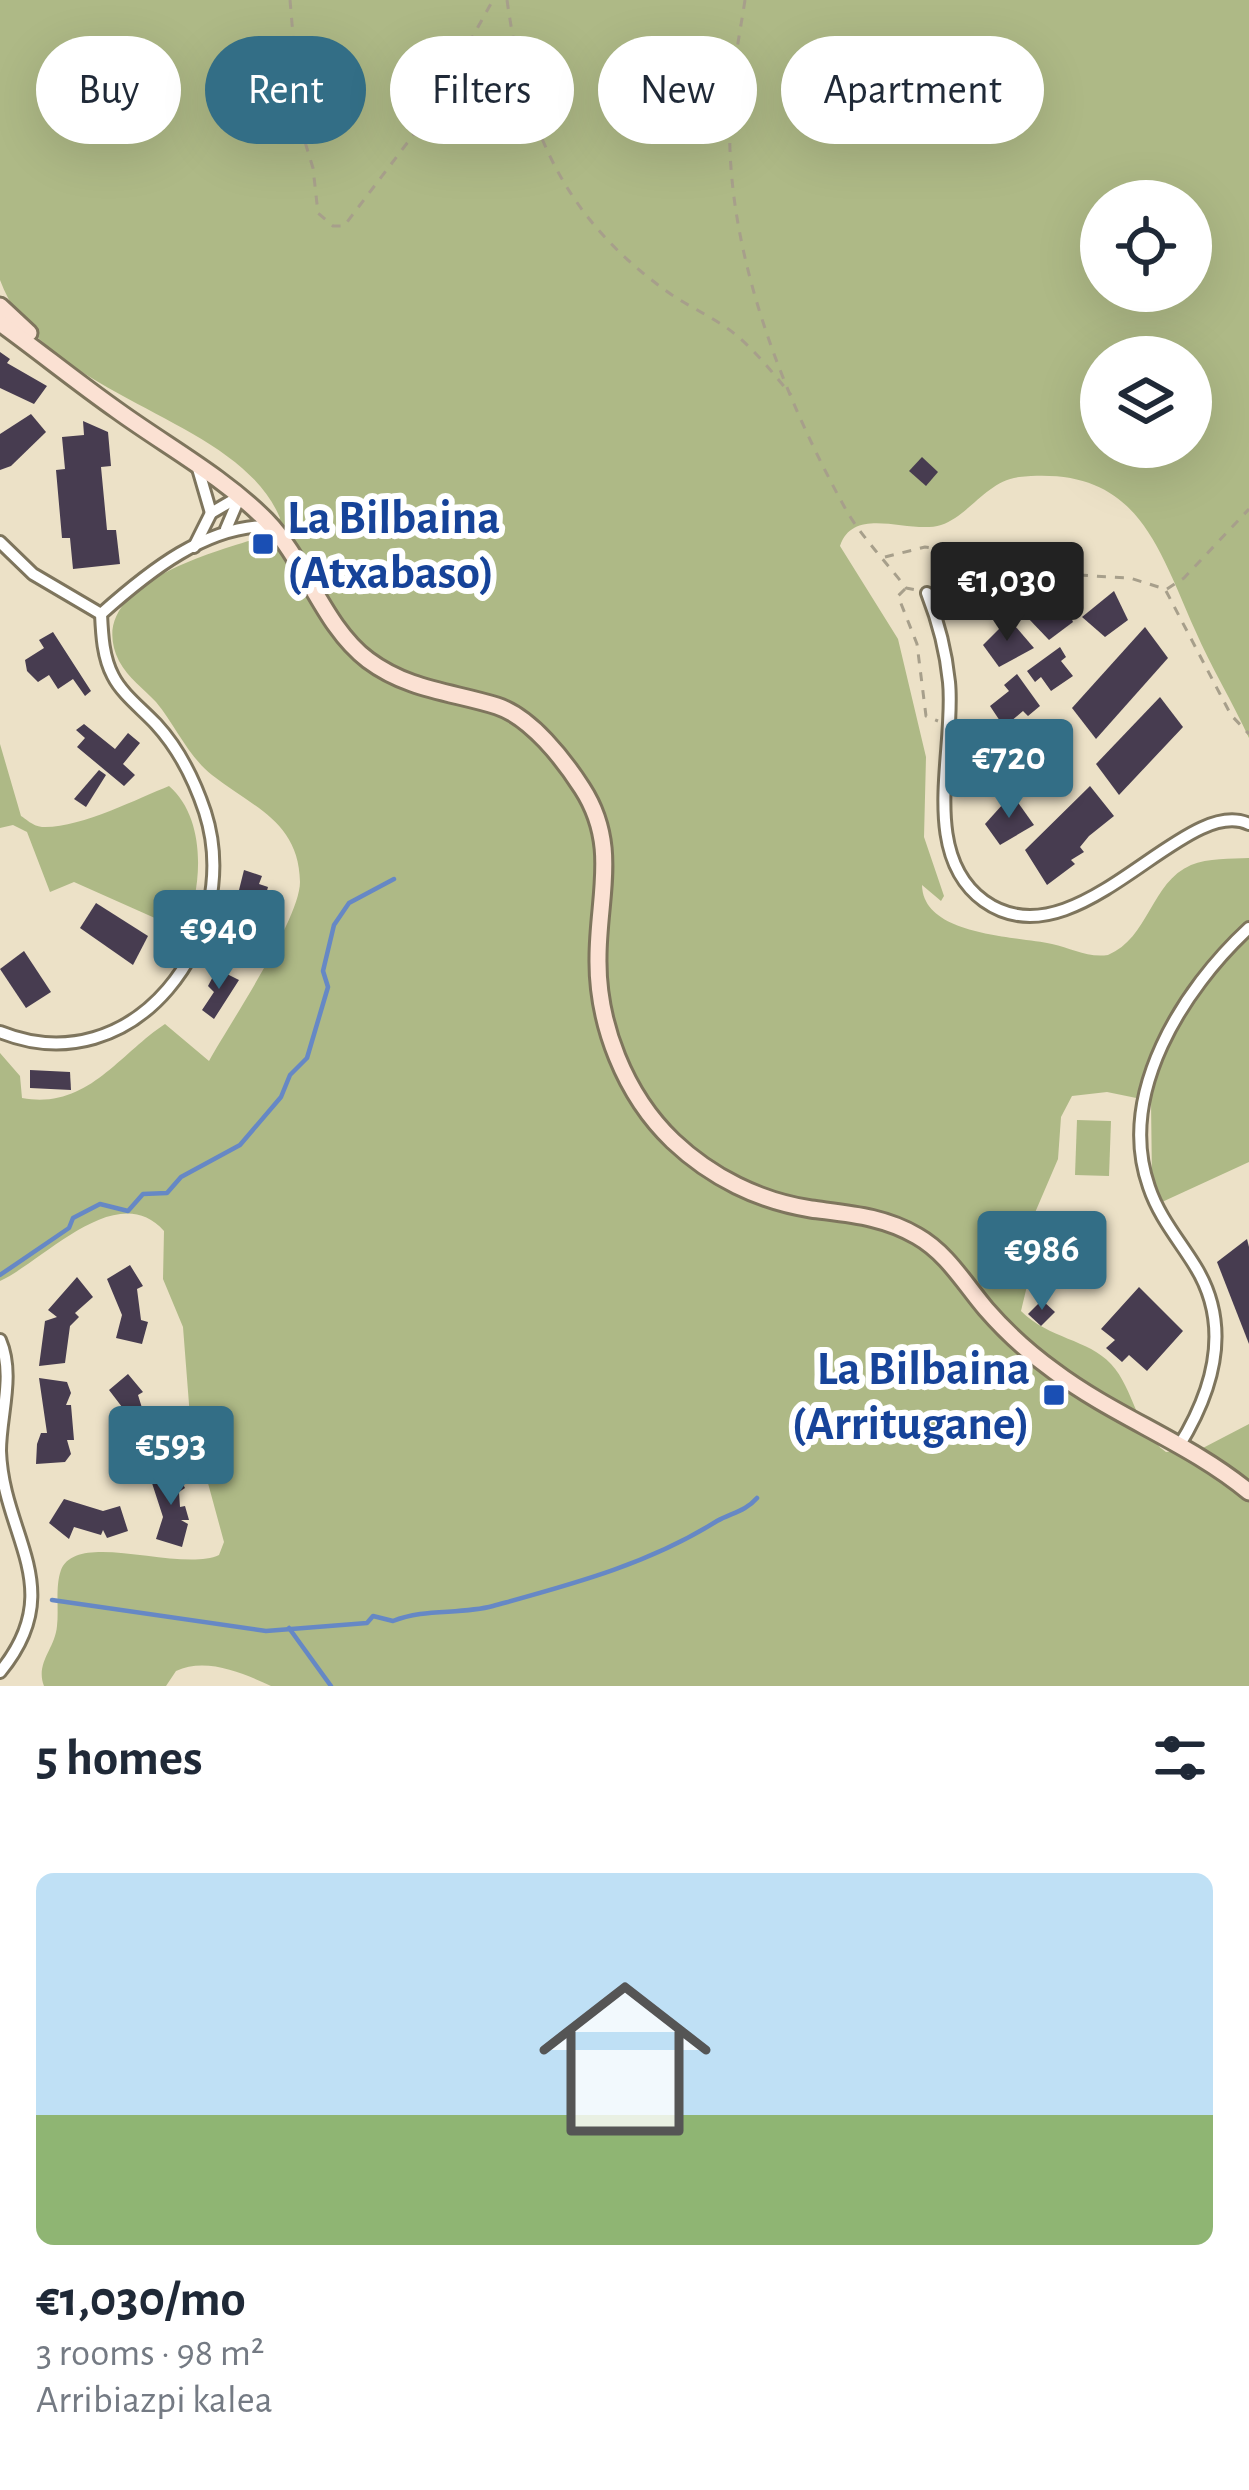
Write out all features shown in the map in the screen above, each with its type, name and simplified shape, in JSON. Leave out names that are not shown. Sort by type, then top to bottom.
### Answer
[{"type":"street","points":[[0,306],[84,385]]},
{"type":"street","points":[[0,323],[240,496],[294,549],[347,639],[367,659],[408,683],[502,707],[551,748],[584,790],[608,862],[597,959],[604,1010],[624,1075],[671,1139],[701,1165],[752,1193],[806,1208],[869,1216],[914,1234],[935,1247],[1001,1325],[1051,1370],[1249,1492]]},
{"type":"street","points":[[197,464],[212,513]]},
{"type":"street","points":[[192,549],[212,513],[240,496]]},
{"type":"street","points":[[226,529],[240,496]]},
{"type":"street","points":[[101,614],[151,573],[226,529],[272,526]]},
{"type":"street","points":[[0,542],[33,574],[101,614],[115,681],[188,766],[207,817],[212,870],[200,934],[166,996],[120,1033],[76,1045],[29,1042],[0,1032]]},
{"type":"street","points":[[927,593],[949,682],[948,837],[955,864],[984,901],[1016,914],[1054,910],[1124,881],[1198,826],[1227,819],[1249,824]]},
{"type":"street","points":[[1179,1446],[1210,1391],[1215,1329],[1199,1272],[1157,1208],[1147,1181],[1142,1119],[1156,1062],[1188,997],[1249,928]]},
{"type":"street","points":[[0,1340],[7,1374],[2,1484],[30,1562],[32,1607],[22,1636],[0,1672]]},
{"type":"path","points":[[290,0],[296,88],[318,213],[333,226],[344,226],[357,213],[430,113],[477,19],[493,0]]},
{"type":"path","points":[[507,0],[525,100],[549,162],[586,219],[671,295],[730,330],[793,396]]},
{"type":"path","points":[[745,0],[730,103],[736,206],[755,288],[793,396],[848,513],[906,588],[898,596],[917,644],[926,716],[943,723]]},
{"type":"path","points":[[1165,590],[1184,578],[1249,509]]},
{"type":"path","points":[[883,558],[925,547],[998,556],[1077,575],[1130,578],[1165,590],[1231,715],[1249,734]]},
{"type":"green space","points":[[0,0],[1249,0],[1249,738],[1153,540],[1116,497],[1090,483],[1059,477],[1007,480],[941,525],[857,526],[840,546],[898,639],[926,757],[924,837],[944,896],[941,901],[922,885],[926,902],[938,915],[973,931],[1108,955],[1133,936],[1178,873],[1205,861],[1249,858],[1249,1162],[1162,1202],[1152,1181],[1151,1101],[1107,1092],[1072,1096],[1061,1117],[1058,1159],[1028,1229],[1025,1254],[1031,1269],[1021,1311],[1111,1364],[1148,1433],[1166,1452],[1201,1449],[1249,1424],[1249,1686],[271,1686],[237,1672],[200,1666],[176,1671],[166,1686],[44,1686],[42,1670],[57,1626],[59,1577],[71,1558],[108,1552],[202,1559],[219,1555],[224,1542],[190,1417],[183,1327],[163,1279],[164,1231],[145,1217],[103,1218],[0,1281],[0,1053],[20,1076],[22,1098],[45,1100],[83,1088],[165,1024],[209,1061],[277,945],[300,882],[298,861],[282,830],[196,759],[156,702],[123,667],[112,634],[120,611],[137,591],[191,561],[268,535],[280,518],[257,483],[224,454],[56,354],[23,321],[0,280]]},
{"type":"green space","points":[[0,744],[21,816],[38,826],[90,818],[169,786],[190,817],[198,855],[195,895],[184,931],[74,882],[50,892],[27,832],[13,825],[0,828]]},
{"type":"green space","points":[[1077,1120],[1111,1121],[1109,1176],[1075,1175]]},
{"type":"building","points":[[0,352],[10,359],[7,363],[47,386],[34,404],[0,388]]},
{"type":"building","points":[[31,414],[46,432],[11,466],[0,470],[0,434]]},
{"type":"building","points":[[83,421],[108,432],[111,466],[101,467],[107,530],[116,530],[120,564],[73,569],[70,538],[62,538],[56,470],[65,469],[62,437],[84,435]]},
{"type":"building","points":[[922,457],[938,472],[926,486],[909,471]]},
{"type":"building","points":[[989,572],[1012,604],[1002,611],[998,605],[979,619],[963,598]]},
{"type":"building","points":[[1114,591],[1128,620],[1105,637],[1082,617]]},
{"type":"building","points":[[1061,593],[1073,622],[1049,640],[1027,617]]},
{"type":"building","points":[[1009,619],[1034,648],[999,667],[983,645]]},
{"type":"building","points":[[1145,627],[1168,658],[1096,739],[1072,708]]},
{"type":"building","points":[[53,632],[91,691],[85,696],[73,679],[58,689],[49,675],[38,682],[27,671],[25,660],[44,648],[39,640]]},
{"type":"building","points":[[1060,647],[1066,657],[1061,661],[1073,676],[1051,691],[1041,677],[1035,682],[1027,671]]},
{"type":"building","points":[[1017,674],[1040,706],[1028,716],[1023,711],[1004,727],[990,706],[1009,691],[1004,685]]},
{"type":"building","points":[[1160,697],[1183,727],[1119,795],[1096,764]]},
{"type":"building","points":[[84,724],[115,749],[128,733],[140,743],[123,764],[135,775],[124,786],[77,747],[85,738],[76,730]]},
{"type":"building","points":[[1000,746],[1022,777],[989,794],[975,774]]},
{"type":"building","points":[[99,770],[106,775],[86,807],[74,799]]},
{"type":"building","points":[[1090,786],[1114,816],[1080,847],[1084,852],[1071,860],[1075,864],[1047,885],[1025,850]]},
{"type":"building","points":[[1012,794],[1034,825],[1000,845],[985,824]]},
{"type":"building","points":[[244,870],[262,876],[259,884],[268,887],[257,926],[238,920],[241,912],[234,910]]},
{"type":"building","points":[[96,903],[148,936],[133,965],[80,928]]},
{"type":"building","points":[[24,951],[51,992],[26,1008],[0,969]]},
{"type":"building","points":[[217,969],[239,980],[214,1019],[202,1010],[214,992],[208,986]]},
{"type":"building","points":[[30,1070],[70,1072],[71,1090],[30,1088]]},
{"type":"building","points":[[1247,1239],[1249,1247],[1249,1344],[1217,1262]]},
{"type":"building","points":[[130,1265],[143,1286],[137,1289],[141,1320],[148,1322],[142,1344],[116,1338],[122,1315],[107,1279]]},
{"type":"building","points":[[77,1277],[93,1297],[75,1313],[79,1317],[70,1326],[65,1363],[39,1366],[45,1321],[57,1317],[48,1310]]},
{"type":"building","points":[[1139,1287],[1183,1331],[1147,1371],[1129,1355],[1122,1362],[1106,1348],[1115,1340],[1101,1329]]},
{"type":"building","points":[[1042,1300],[1055,1312],[1041,1326],[1028,1314]]},
{"type":"building","points":[[128,1374],[143,1392],[138,1395],[147,1424],[155,1425],[153,1448],[127,1446],[122,1407],[109,1390]]},
{"type":"building","points":[[39,1378],[67,1382],[71,1393],[66,1405],[71,1405],[74,1440],[67,1440],[71,1454],[65,1462],[36,1464],[37,1444],[41,1433],[47,1433]]},
{"type":"building","points":[[174,1467],[185,1488],[179,1492],[180,1507],[185,1506],[189,1520],[181,1520],[188,1524],[182,1547],[156,1539],[163,1517],[151,1480]]},
{"type":"building","points":[[64,1499],[103,1511],[120,1506],[128,1531],[107,1538],[103,1530],[101,1535],[74,1527],[69,1539],[49,1523]]},
{"type":"waterway","points":[[0,1275],[69,1228],[73,1218],[100,1204],[128,1211],[143,1194],[167,1193],[181,1177],[240,1145],[307,1058],[328,987],[323,971],[334,925],[349,903],[394,879]]},
{"type":"waterway","points":[[52,1600],[266,1631],[367,1623],[373,1616],[393,1621],[417,1614],[480,1609],[635,1562],[757,1498]]},
{"type":"waterway","points":[[289,1628],[331,1686]]},
{"type":"place","name":"La Bilbaina (Atxabaso)","points":[[263,544]]},
{"type":"place","name":"La Bilbaina (Arritugane)","points":[[1054,1395]]}]
